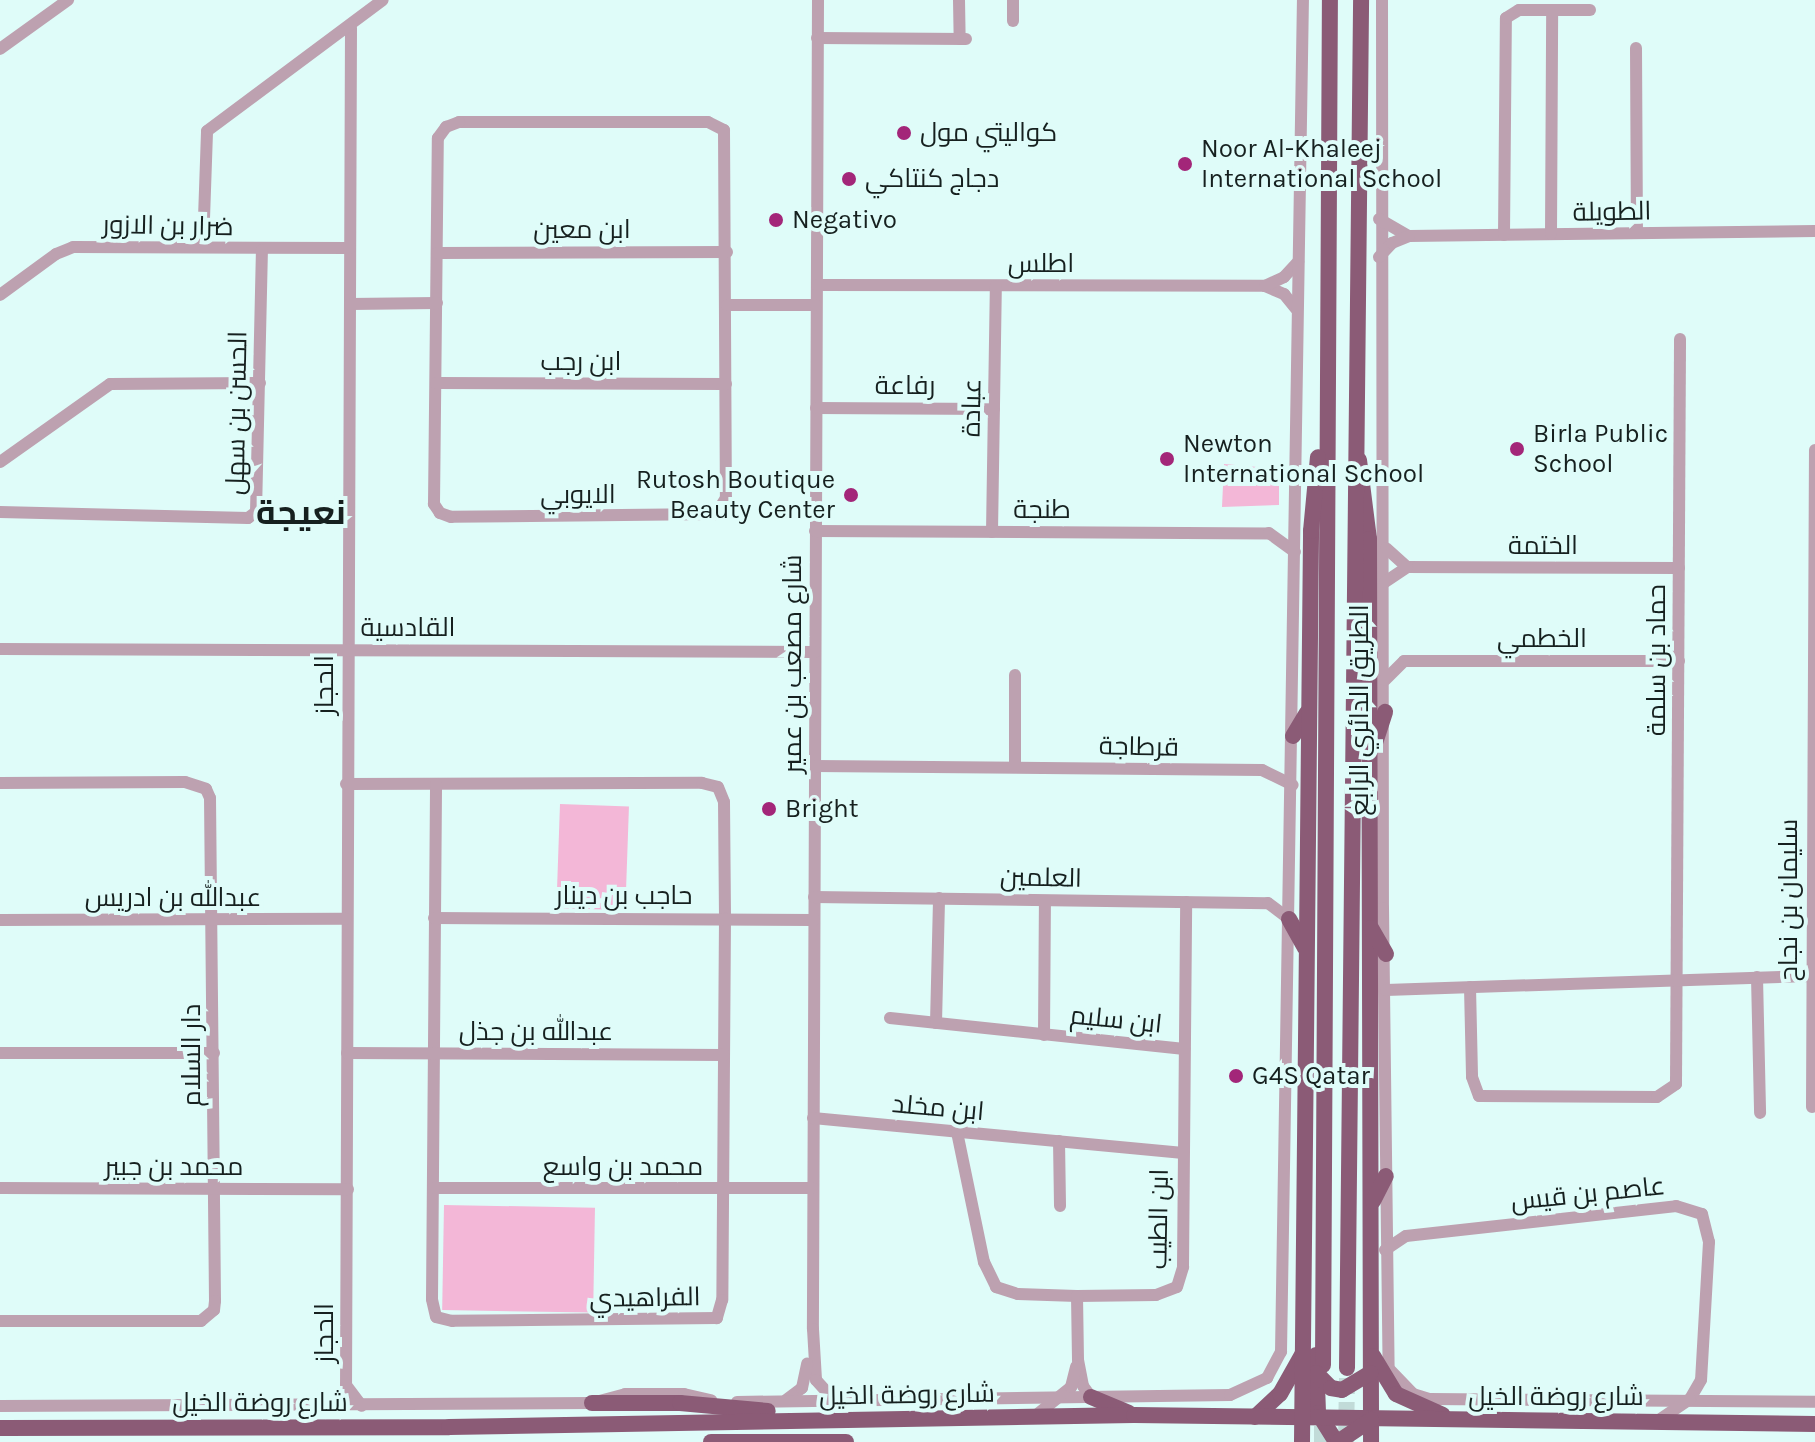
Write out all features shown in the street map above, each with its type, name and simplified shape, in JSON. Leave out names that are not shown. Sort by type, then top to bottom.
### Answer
[{"type":"main road","name":"الطريق الدائري الرابع","points":[[1319,1369],[1330,0]]},
{"type":"main road","name":"الطريق الدائري الرابع","points":[[1347,1368],[1354,447],[1361,0]]},
{"type":"main road","points":[[1302,1442],[1312,500],[1326,437]]},
{"type":"main road","points":[[1354,447],[1367,507],[1371,1442]]},
{"type":"main road","points":[[1293,742],[1309,708]]},
{"type":"main road","points":[[1369,759],[1385,712]]},
{"type":"main road","points":[[1289,919],[1308,958]]},
{"type":"main road","points":[[1370,925],[1386,954]]},
{"type":"main road","points":[[1304,1115],[1316,1175],[1320,1418],[1337,1442],[1371,1420]]},
{"type":"main road","points":[[1370,1211],[1386,1176]]},
{"type":"main road","points":[[1370,1336],[1378,1369],[1396,1394],[1411,1405],[1459,1421]]},
{"type":"main road","points":[[1255,1417],[1280,1394],[1303,1353]]},
{"type":"main road","points":[[1319,1369],[1331,1388],[1342,1390],[1370,1373]]},
{"type":"main road","points":[[1091,1397],[1134,1415]]},
{"type":"main road","points":[[592,1403],[680,1403],[841,1420]]},
{"type":"main road","name":"شارع روضة الخيل","points":[[0,1428],[1134,1415],[1815,1424]]},
{"type":"main road","points":[[1302,1418],[1326,1442]]},
{"type":"main road","points":[[711,1442],[846,1442]]},
{"type":"street","points":[[0,49],[68,0]]},
{"type":"street","points":[[203,247],[207,131],[219,118],[351,28],[383,0]]},
{"type":"street","name":"شارع مصعب بن عمير","points":[[818,0],[813,1329],[816,1380],[834,1400]]},
{"type":"street","points":[[817,38],[963,39],[959,0]]},
{"type":"street","points":[[1013,0],[1013,21]]},
{"type":"street","points":[[1289,919],[1303,0]]},
{"type":"street","name":"الطريق الدائري الرابع","points":[[1382,0],[1379,257],[1385,547],[1385,1250],[1389,1369],[1413,1394],[1429,1399],[1685,1403]]},
{"type":"street","points":[[1504,235],[1506,18],[1513,10],[1590,10]]},
{"type":"street","points":[[1551,234],[1552,10]]},
{"type":"street","name":"الحجاز","points":[[351,28],[346,1385],[362,1406]]},
{"type":"street","points":[[1636,48],[1637,233]]},
{"type":"street","name":"الايوبي","points":[[708,122],[724,130],[727,252],[726,498],[716,514],[451,517],[434,504],[438,138],[446,127],[708,122]]},
{"type":"street","points":[[1379,219],[1409,236]]},
{"type":"street","name":"الطويلة","points":[[1409,236],[1815,231]]},
{"type":"street","points":[[1379,257],[1392,243],[1409,236]]},
{"type":"street","name":"ضرار بن الازور","points":[[0,295],[64,249],[350,248]]},
{"type":"street","name":"الحسن بن سهل","points":[[0,512],[248,518],[259,503],[262,250]]},
{"type":"street","name":"ابن معين","points":[[437,253],[727,252]]},
{"type":"street","points":[[1265,286],[1284,277],[1298,262]]},
{"type":"street","name":"اطلس","points":[[817,285],[1265,286]]},
{"type":"street","name":"عبادة","points":[[992,532],[996,286]]},
{"type":"street","points":[[1265,286],[1284,294],[1297,312]]},
{"type":"street","points":[[350,304],[437,303]]},
{"type":"street","points":[[727,305],[816,305]]},
{"type":"street","name":"حماد بن سلمة","points":[[1470,987],[1472,1077],[1479,1096],[1657,1097],[1676,1084],[1680,339]]},
{"type":"street","points":[[0,462],[110,384],[260,383]]},
{"type":"street","name":"ابن رجب","points":[[436,383],[726,384]]},
{"type":"street","name":"رفاعة","points":[[816,408],[994,409]]},
{"type":"street","name":"سليمان بن نجاح","points":[[1812,1107],[1815,450]]},
{"type":"street","points":[[1295,552],[1269,533],[1297,513]]},
{"type":"street","name":"طنجة","points":[[815,531],[1269,533]]},
{"type":"street","points":[[1385,547],[1407,567],[1385,582]]},
{"type":"street","name":"الختمة","points":[[1407,567],[1679,568]]},
{"type":"street","points":[[1385,643],[1404,661],[1385,680]]},
{"type":"street","name":"القادسية","points":[[0,649],[815,652]]},
{"type":"street","name":"الخطمي","points":[[1404,661],[1679,661]]},
{"type":"street","points":[[1015,675],[1015,767]]},
{"type":"street","points":[[1262,770],[1278,764],[1293,742]]},
{"type":"street","name":"قرطاجة","points":[[815,766],[1262,770],[1293,785]]},
{"type":"street","name":"دار السلام","points":[[0,783],[185,782],[206,789],[213,811],[215,1189],[215,1301],[214,1310],[201,1321],[0,1321]]},
{"type":"street","name":"الفراهيدي","points":[[346,784],[436,784],[710,784],[724,802],[724,1189],[722,1300],[717,1318],[701,1322],[443,1320],[436,1317],[432,1299],[436,784]]},
{"type":"street","points":[[1289,919],[1268,903],[1290,884]]},
{"type":"street","name":"العلمين","points":[[814,897],[1268,903]]},
{"type":"street","points":[[936,1023],[939,898]]},
{"type":"street","name":"ابن سليم","points":[[1044,1035],[1045,901]]},
{"type":"street","name":"ابن الطيب","points":[[957,1132],[984,1262],[996,1287],[1018,1294],[1077,1296],[1156,1295],[1177,1287],[1183,1267],[1186,902]]},
{"type":"street","name":"حاجب بن دينار","points":[[434,918],[814,920]]},
{"type":"street","name":"عبدالله بن ادريس","points":[[0,920],[346,919]]},
{"type":"street","name":"شارع روضة الخيل","points":[[0,1406],[325,1407],[592,1403],[625,1394],[784,1401],[1230,1395],[1267,1378],[1284,1337],[1289,919]]},
{"type":"street","points":[[1386,990],[1811,976]]},
{"type":"street","points":[[1757,977],[1760,1113]]},
{"type":"street","name":"ابن سليم","points":[[890,1018],[1184,1049]]},
{"type":"street","points":[[0,1053],[214,1053]]},
{"type":"street","name":"عبدالله بن جذل","points":[[347,1053],[724,1055]]},
{"type":"street","name":"ابن مخلد","points":[[813,1118],[1183,1153]]},
{"type":"street","points":[[1059,1141],[1060,1206]]},
{"type":"street","name":"محمد بن جبير","points":[[0,1188],[348,1189]]},
{"type":"street","name":"محمد بن واسع","points":[[433,1188],[813,1188]]},
{"type":"street","name":"عاصم بن قيس","points":[[1385,1250],[1406,1236],[1689,1207],[1708,1227],[1701,1380]]},
{"type":"street","points":[[1385,1222],[1406,1236]]},
{"type":"street","points":[[1077,1296],[1078,1360],[1083,1386],[1091,1397]]},
{"type":"street","name":"شارع مصعب بن عمير","points":[[784,1401],[806,1379],[813,1329]]},
{"type":"street","points":[[1034,1417],[1071,1387],[1078,1360]]},
{"type":"street","points":[[1656,1422],[1685,1403],[1701,1380],[1714,1403]]},
{"type":"street","name":"الحجاز","points":[[325,1407],[346,1385]]},
{"type":"street","points":[[1685,1403],[1815,1402]]},
{"type":"shaded area","points":[[1224,464],[1279,469],[1279,505],[1222,507]]},
{"type":"shaded area","points":[[560,804],[629,806],[625,910],[556,908]]},
{"type":"shaded area","points":[[444,1205],[595,1208],[593,1313],[442,1310]]},
{"type":"tunnel","points":[[1346,1442],[1347,1376]]},
{"type":"tunnel","points":[[1322,1415],[1322,1442]]},
{"type":"place","name":"كواليتي مول","points":[[904,133]]},
{"type":"place","name":"Noor Al-Khaleej International School","points":[[1185,164]]},
{"type":"place","name":"دجاج كنتاكي","points":[[849,179]]},
{"type":"place","name":"Negativo","points":[[776,220]]},
{"type":"place","name":"Birla Public School","points":[[1517,449]]},
{"type":"place","name":"Newton International School","points":[[1167,459]]},
{"type":"place","name":"Rutosh Boutique Beauty Center","points":[[851,495]]},
{"type":"place","name":"Bright","points":[[769,809]]},
{"type":"place","name":"G4S Qatar","points":[[1236,1076]]},
{"type":"district","name":"نعيجة","points":[[301,514]]}]
